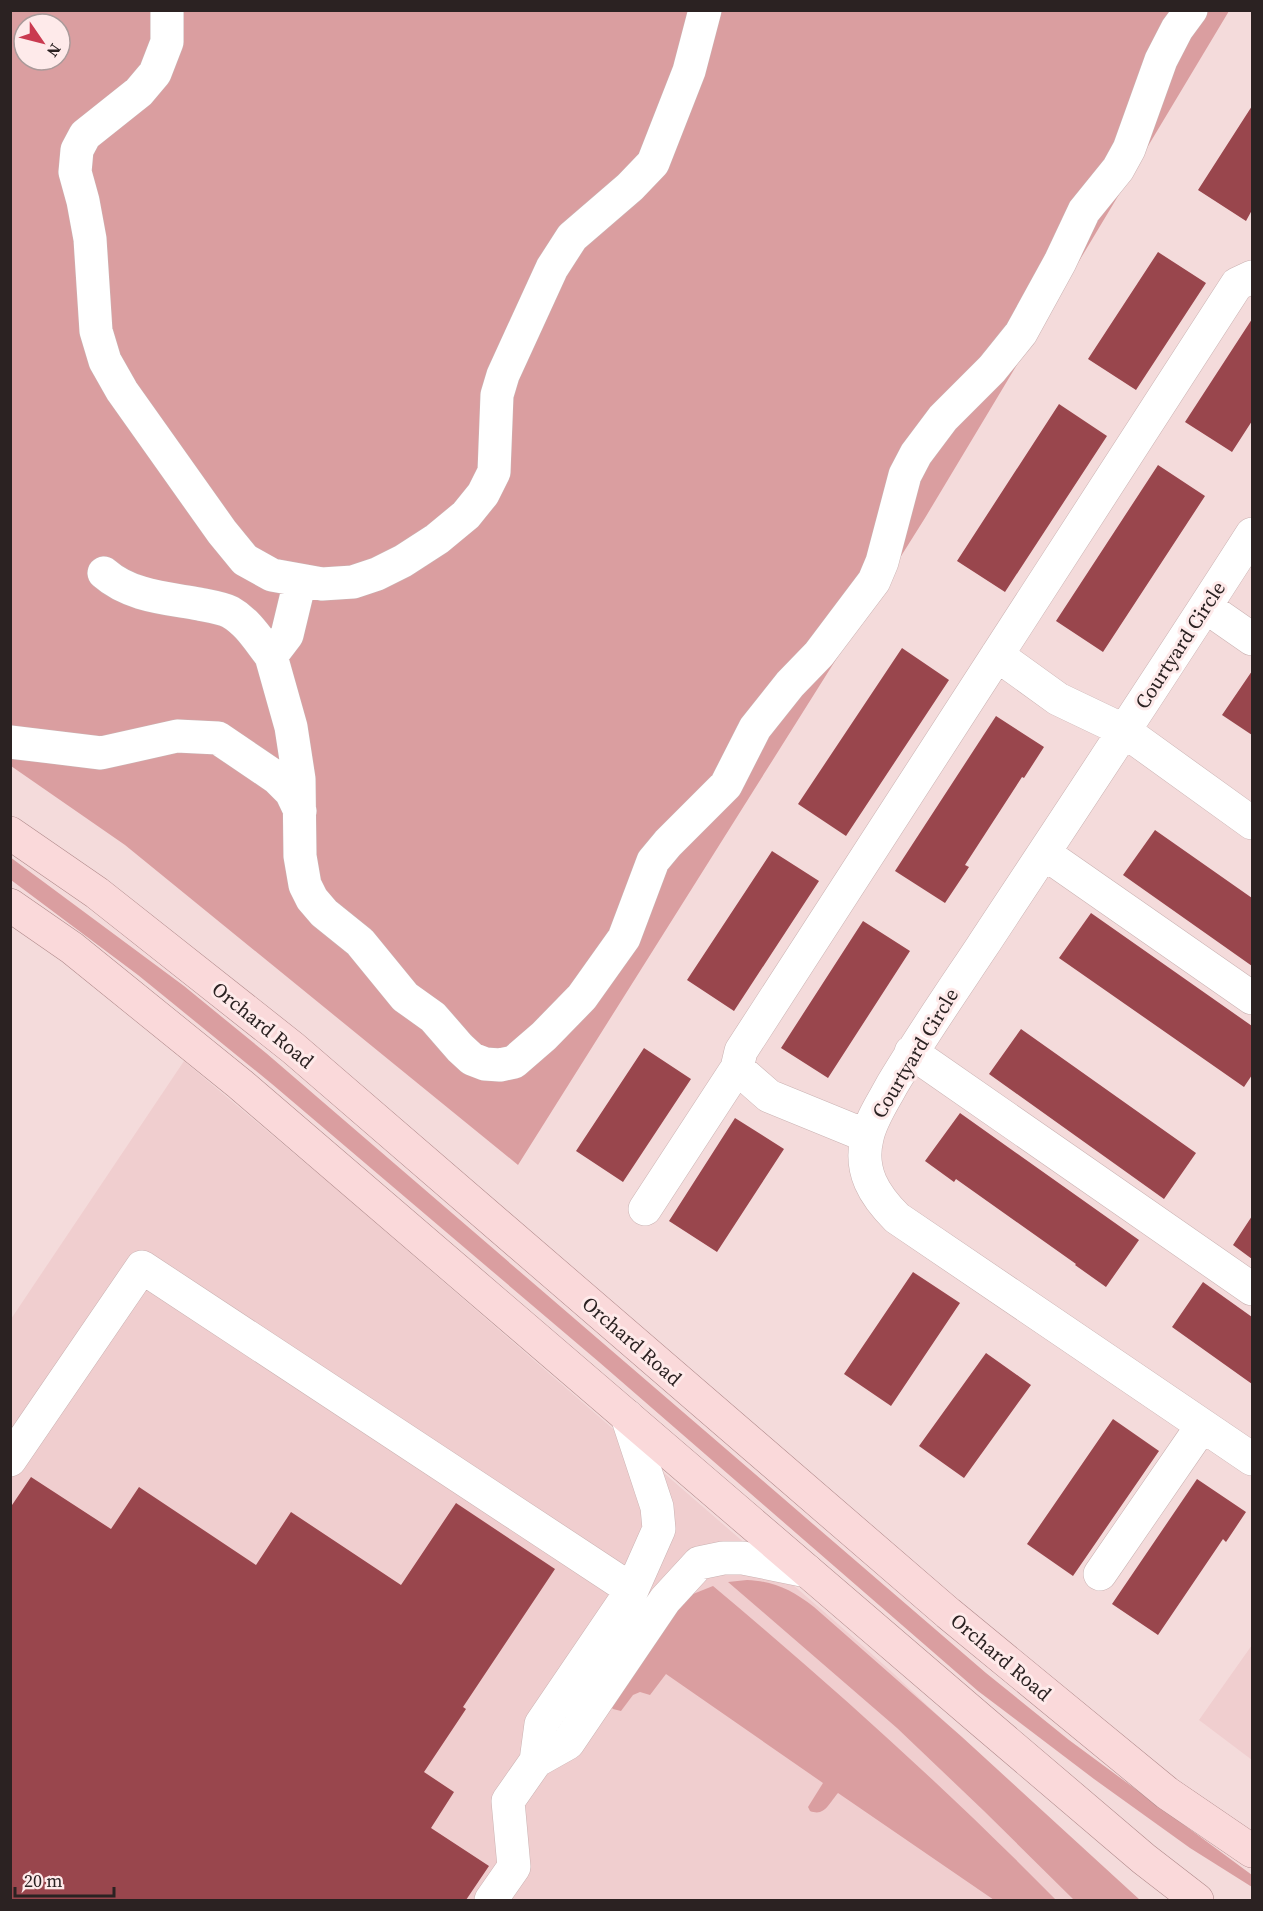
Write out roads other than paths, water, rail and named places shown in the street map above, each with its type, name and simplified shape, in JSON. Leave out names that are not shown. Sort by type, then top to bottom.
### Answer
[{"type":"main road","name":"Orchard Road","points":[[10,833],[97,893],[292,1048],[948,1613],[1167,1793],[1252,1851]]},
{"type":"main road","points":[[10,905],[72,948],[240,1084],[1144,1859],[1197,1900]]},
{"type":"street","points":[[167,10],[167,42],[155,73],[139,92],[85,135],[77,150],[75,172],[90,239],[96,331],[105,361],[122,391],[222,532],[245,560],[272,575],[300,581],[333,583],[353,582],[377,574],[403,561],[437,539],[466,515],[483,494],[494,472],[497,395],[503,375],[552,268],[572,237],[630,188],[653,163],[689,71],[705,10]]},
{"type":"street","points":[[104,573],[115,583],[131,590],[229,612],[245,624],[271,656],[291,727],[299,779],[300,856],[305,885],[312,899],[324,914],[360,942],[405,997],[433,1017],[472,1059],[485,1064],[500,1065],[514,1062],[544,1036],[582,997],[624,938],[653,861],[726,785],[755,728],[790,684],[819,654],[874,580],[882,562],[905,475],[916,454],[943,418],[992,369],[1021,333],[1084,211],[1118,169],[1128,150],[1161,60],[1177,29],[1191,10]]},
{"type":"street","points":[[645,1209],[737,1068],[741,1051],[1237,284],[1252,277]]},
{"type":"street","name":"Courtyard Circle","points":[[1252,534],[1164,673],[1123,730],[911,1052],[874,1117],[867,1136],[864,1157],[870,1181],[881,1202],[897,1218],[1252,1459]]},
{"type":"street","points":[[271,656],[287,634],[300,581]]},
{"type":"street","points":[[1206,607],[1252,639]]},
{"type":"street","points":[[997,655],[1058,699],[1123,730],[1252,823]]},
{"type":"street","points":[[10,742],[101,753],[177,736],[218,738],[277,778],[291,792],[300,811]]},
{"type":"street","points":[[1044,853],[1252,998]]},
{"type":"street","points":[[911,1052],[1252,1289]]},
{"type":"street","points":[[737,1068],[769,1096],[867,1136]]},
{"type":"street","points":[[10,1460],[142,1267],[632,1590]]},
{"type":"street","points":[[536,1761],[541,1724],[632,1590],[659,1529],[657,1507],[627,1416]]},
{"type":"street","points":[[1100,1575],[1202,1426]]},
{"type":"street","points":[[491,1900],[514,1867],[508,1801],[536,1761],[568,1743],[665,1600],[699,1563],[723,1558],[743,1558],[807,1571]]}]
